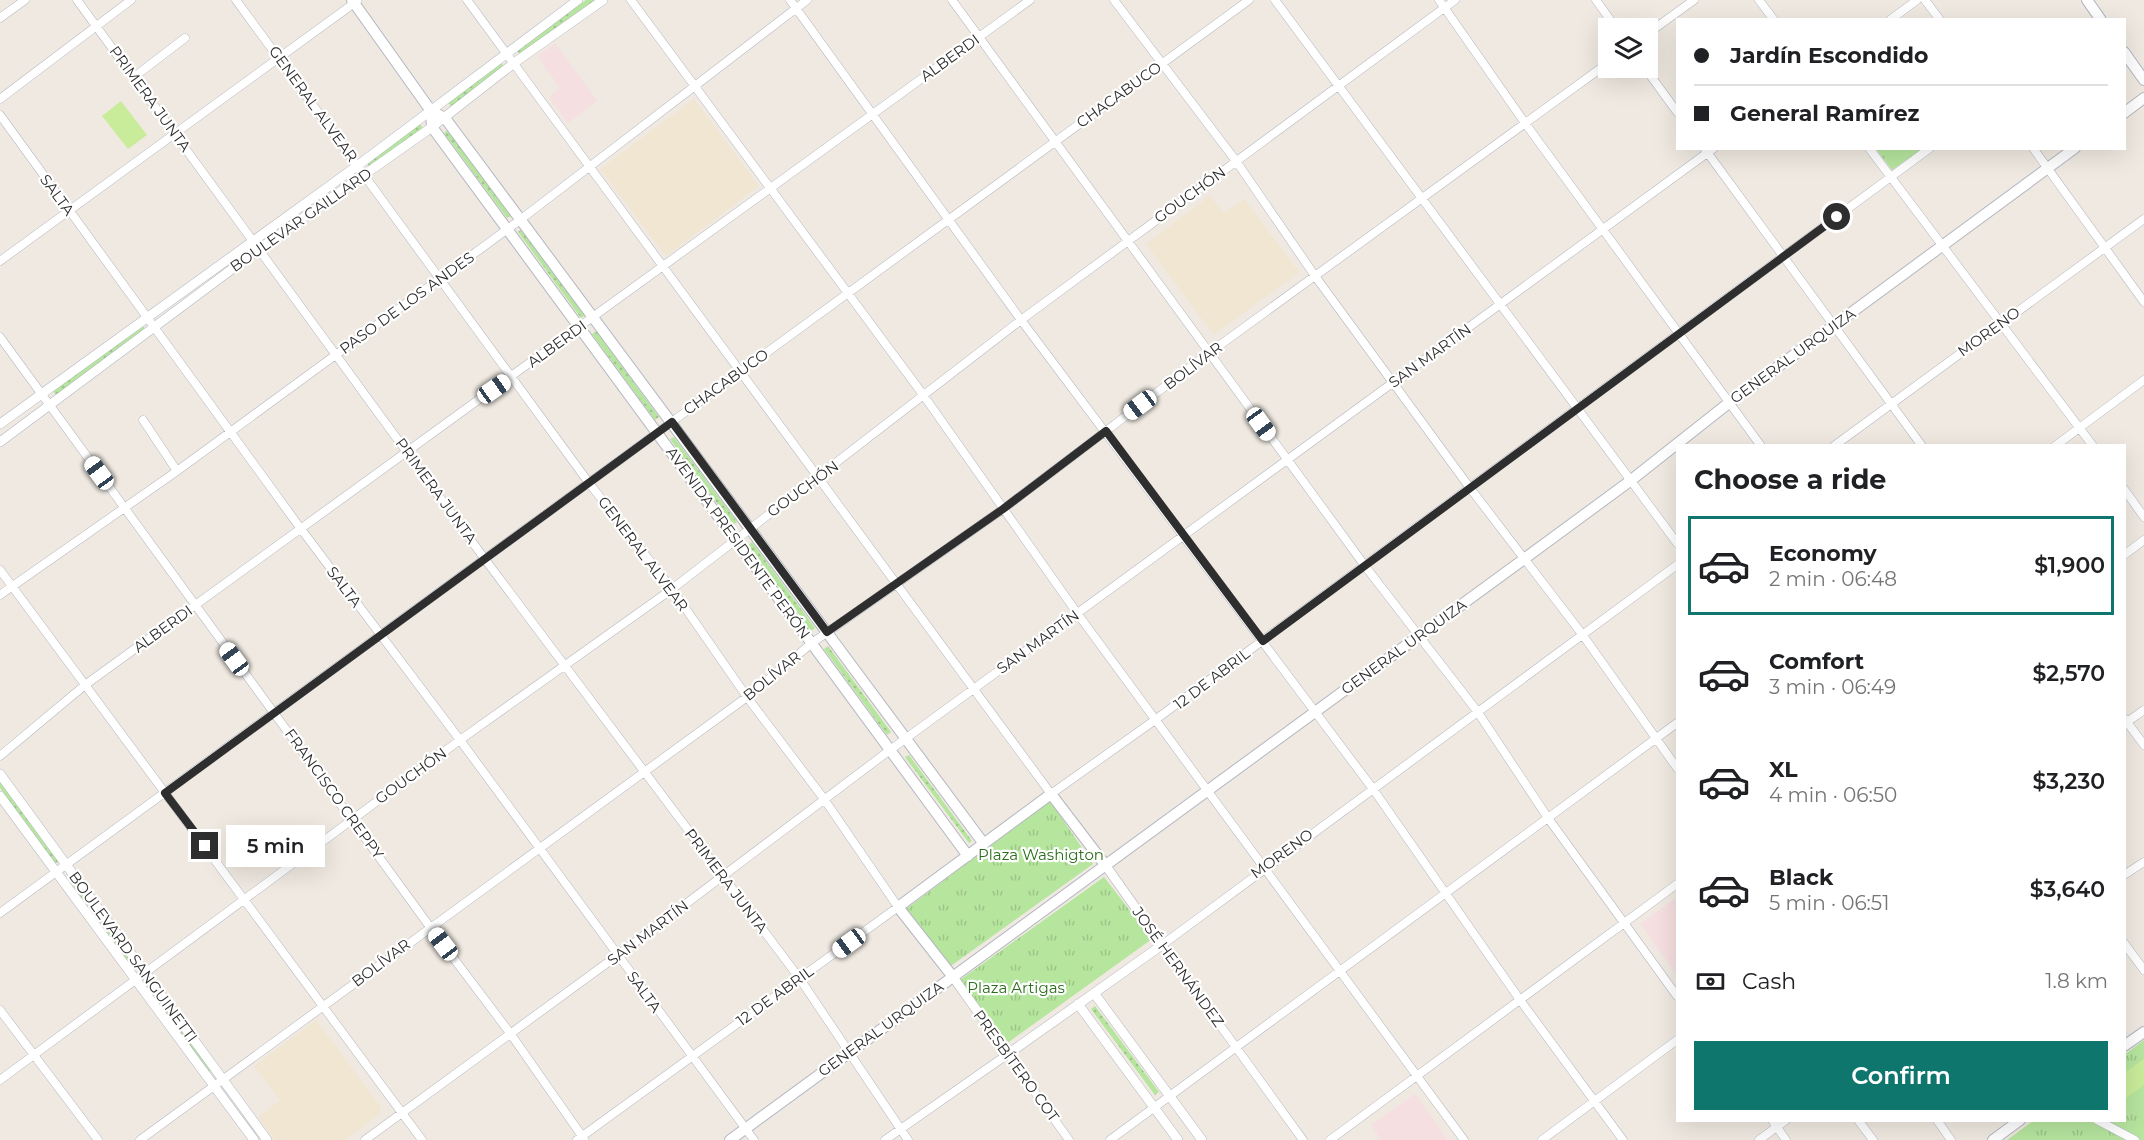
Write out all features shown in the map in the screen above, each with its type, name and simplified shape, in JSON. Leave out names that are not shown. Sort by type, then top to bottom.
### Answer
[{"type":"main road","points":[[2087,0],[2099,18]]},
{"type":"main road","name":"AVENIDA PRESIDENTE PERÓN","points":[[355,1],[431,111],[445,118],[984,844]]},
{"type":"main road","points":[[2126,55],[2144,80]]},
{"type":"main road","points":[[2126,112],[2144,98]]},
{"type":"main road","points":[[431,111],[432,128]]},
{"type":"main road","name":"AVENIDA PRESIDENTE PERÓN","points":[[432,128],[968,856]]},
{"type":"main road","name":"GENERAL URQUIZA","points":[[1677,444],[1730,402],[2072,150]]},
{"type":"main road","name":"GENERAL URQUIZA","points":[[730,1140],[1210,790],[1630,481],[1676,445]]},
{"type":"main road","name":"12 DE ABRIL","points":[[898,907],[1051,794]]},
{"type":"main road","name":"JOSÉ HERNÁNDEZ","points":[[1051,794],[1106,866]]},
{"type":"main road","name":"PRESBÍTERO COT","points":[[898,907],[953,978]]},
{"type":"main road","points":[[2126,1045],[2144,1032]]},
{"type":"main road","points":[[1993,1140],[2017,1122]]},
{"type":"street","points":[[0,18],[25,0]]},
{"type":"street","name":"PRIMERA JUNTA","points":[[77,0],[484,558],[566,664],[643,772],[800,979],[908,1140]]},
{"type":"street","points":[[0,99],[131,0]]},
{"type":"street","name":"GENERAL ALVEAR","points":[[236,0],[589,483],[672,589],[747,697],[824,799],[898,907]]},
{"type":"street","points":[[467,0],[1051,794]]},
{"type":"street","name":"BOULEVAR GAILLARD","points":[[0,424],[357,166],[578,0]]},
{"type":"street","name":"BOULEVAR GAILLARD","points":[[0,442],[259,249],[432,128],[514,63],[603,0]]},
{"type":"street","points":[[630,0],[846,294],[924,396],[1077,613],[1155,720],[1210,790],[1464,1140]]},
{"type":"street","points":[[790,0],[1021,320],[1373,789],[1520,1000],[1623,1140]]},
{"type":"street","name":"PASO DE LOS ANDES","points":[[0,595],[177,471],[440,279],[694,89],[807,0]]},
{"type":"street","points":[[952,0],[1365,566],[1477,711],[1548,818],[1676,995]]},
{"type":"street","name":"ALBERDI","points":[[0,756],[85,685],[1030,0]]},
{"type":"street","points":[[1114,0],[1236,161],[1316,276],[1470,488],[1582,634],[1676,767]]},
{"type":"street","name":"CHACABUCO","points":[[0,913],[1249,0]]},
{"type":"street","points":[[1275,0],[1676,542]]},
{"type":"street","points":[[1439,0],[1525,123],[1760,444]]},
{"type":"street","name":"GOUCHÓN","points":[[0,1080],[460,740],[672,589],[735,538],[820,477],[1021,320],[1455,0]]},
{"type":"street","points":[[1596,0],[1609,18]]},
{"type":"street","points":[[1658,26],[1694,0]]},
{"type":"street","points":[[1760,0],[1773,18]]},
{"type":"street","points":[[1893,18],[1917,0]]},
{"type":"street","points":[[1926,0],[1939,18]]},
{"type":"street","points":[[0,261],[70,212],[355,1]]},
{"type":"street","points":[[134,77],[185,38]]},
{"type":"street","name":"BOLÍVAR","points":[[140,1140],[747,697],[812,643],[1003,509],[1209,353],[1598,70]]},
{"type":"street","points":[[1652,78],[1676,111]]},
{"type":"street","name":"SALTA","points":[[0,115],[301,529],[460,740],[754,1140]]},
{"type":"street","points":[[1708,150],[1783,257],[1921,444]]},
{"type":"street","name":"SAN MARTÍN","points":[[365,1140],[618,956],[906,738],[1185,536],[1708,150]]},
{"type":"street","points":[[1871,150],[1941,247],[2092,444]]},
{"type":"street","name":"12 DE ABRIL","points":[[1051,794],[1263,641],[1927,150]]},
{"type":"street","points":[[2034,150],[2144,302]]},
{"type":"street","name":"MORENO","points":[[1837,444],[2144,219]]},
{"type":"street","name":"FRANCISCO CREPPY","points":[[0,337],[430,927],[510,1033],[581,1139]]},
{"type":"street","points":[[2058,444],[2144,380]]},
{"type":"street","points":[[143,420],[177,471]]},
{"type":"street","points":[[2126,492],[2144,517]]},
{"type":"street","points":[[2126,554],[2144,540]]},
{"type":"street","name":"MORENO","points":[[885,1140],[1162,945],[1676,566]]},
{"type":"street","points":[[0,570],[422,1140]]},
{"type":"street","points":[[2126,720],[2144,710]]},
{"type":"street","points":[[2126,722],[2144,745]]},
{"type":"street","points":[[1110,1140],[1676,724]]},
{"type":"street","name":"BOULEVARD SANGUINETTI","points":[[0,774],[146,972],[254,1140]]},
{"type":"street","name":"BOULEVARD SANGUINETTI","points":[[0,796],[136,980],[218,1083],[267,1140]]},
{"type":"street","points":[[2126,874],[2144,862]]},
{"type":"street","name":"JOSÉ HERNÁNDEZ","points":[[1106,866],[1303,1140]]},
{"type":"street","points":[[1330,1140],[1676,885]]},
{"type":"street","name":"12 DE ABRIL","points":[[581,1139],[691,1056],[898,907]]},
{"type":"street","points":[[2126,946],[2144,970]]},
{"type":"street","name":"PRESBÍTERO COT","points":[[953,978],[1069,1140]]},
{"type":"street","points":[[1094,993],[1202,1140]]},
{"type":"street","points":[[1078,1004],[1178,1140]]},
{"type":"street","points":[[0,1010],[98,1140]]},
{"type":"street","points":[[1542,1140],[1676,1041]]},
{"type":"street","points":[[1860,1122],[1873,1140]]},
{"type":"street","points":[[1938,1122],[1951,1140]]},
{"type":"street","points":[[2101,1122],[2135,1140]]},
{"type":"street","points":[[1759,1140],[1775,1124],[1786,1140]]},
{"type":"shaded area","points":[[555,43],[597,101],[568,123],[549,97],[560,88],[537,56]]},
{"type":"shaded area","points":[[694,99],[759,186],[666,256],[600,169]]},
{"type":"shaded area","points":[[1210,196],[1224,213],[1244,199],[1299,272],[1214,335],[1146,244]]},
{"type":"shaded area","points":[[1676,898],[1676,974],[1640,924]]},
{"type":"shaded area","points":[[316,1020],[380,1106],[380,1114],[345,1140],[275,1140],[258,1117],[280,1100],[254,1066]]},
{"type":"shaded area","points":[[1415,1094],[1448,1140],[1381,1140],[1371,1125]]},
{"type":"green space","points":[[586,0],[597,0],[521,56],[517,51]]},
{"type":"green space","points":[[500,62],[505,67],[452,108],[448,102]]},
{"type":"green space","points":[[121,101],[147,135],[128,149],[102,116]]},
{"type":"green space","points":[[420,124],[424,130],[371,169],[367,163]]},
{"type":"green space","points":[[448,130],[511,216],[507,218],[444,133]]},
{"type":"green space","points":[[1877,150],[1921,150],[1892,170]]},
{"type":"green space","points":[[522,229],[585,315],[581,318],[518,232]]},
{"type":"green space","points":[[141,323],[145,329],[56,395],[52,390]]},
{"type":"green space","points":[[596,331],[659,417],[655,420],[592,334]]},
{"type":"green space","points":[[674,437],[737,522],[733,525],[670,439]]},
{"type":"green space","points":[[752,542],[815,628],[811,631],[748,545]]},
{"type":"green space","points":[[828,646],[891,732],[887,735],[824,649]]},
{"type":"green space","points":[[909,755],[972,841],[969,843],[905,757]]},
{"type":"green space","points":[[0,780],[59,861],[55,864],[0,788]]},
{"type":"green space","name":"Plaza Washigton","points":[[1050,801],[1093,864],[948,968],[906,909]]},
{"type":"green space","points":[[72,876],[135,962],[131,965],[68,879]]},
{"type":"green space","name":"Plaza Artigas","points":[[1104,877],[1152,939],[1006,1044],[960,980]]},
{"type":"green space","points":[[149,983],[212,1069],[209,1072],[145,986]]},
{"type":"green space","points":[[1095,1006],[1159,1092],[1155,1095],[1091,1009]]},
{"type":"green space","points":[[2144,1040],[2144,1140],[2007,1140],[2032,1122],[2126,1122],[2126,1054]]},
{"type":"green space","points":[[2144,1059],[2144,1085],[2126,1098],[2126,1072]]},
{"type":"route","points":[[205,846],[165,793],[672,422],[827,632],[1003,509],[1106,431],[1263,641],[1837,217]]}]
